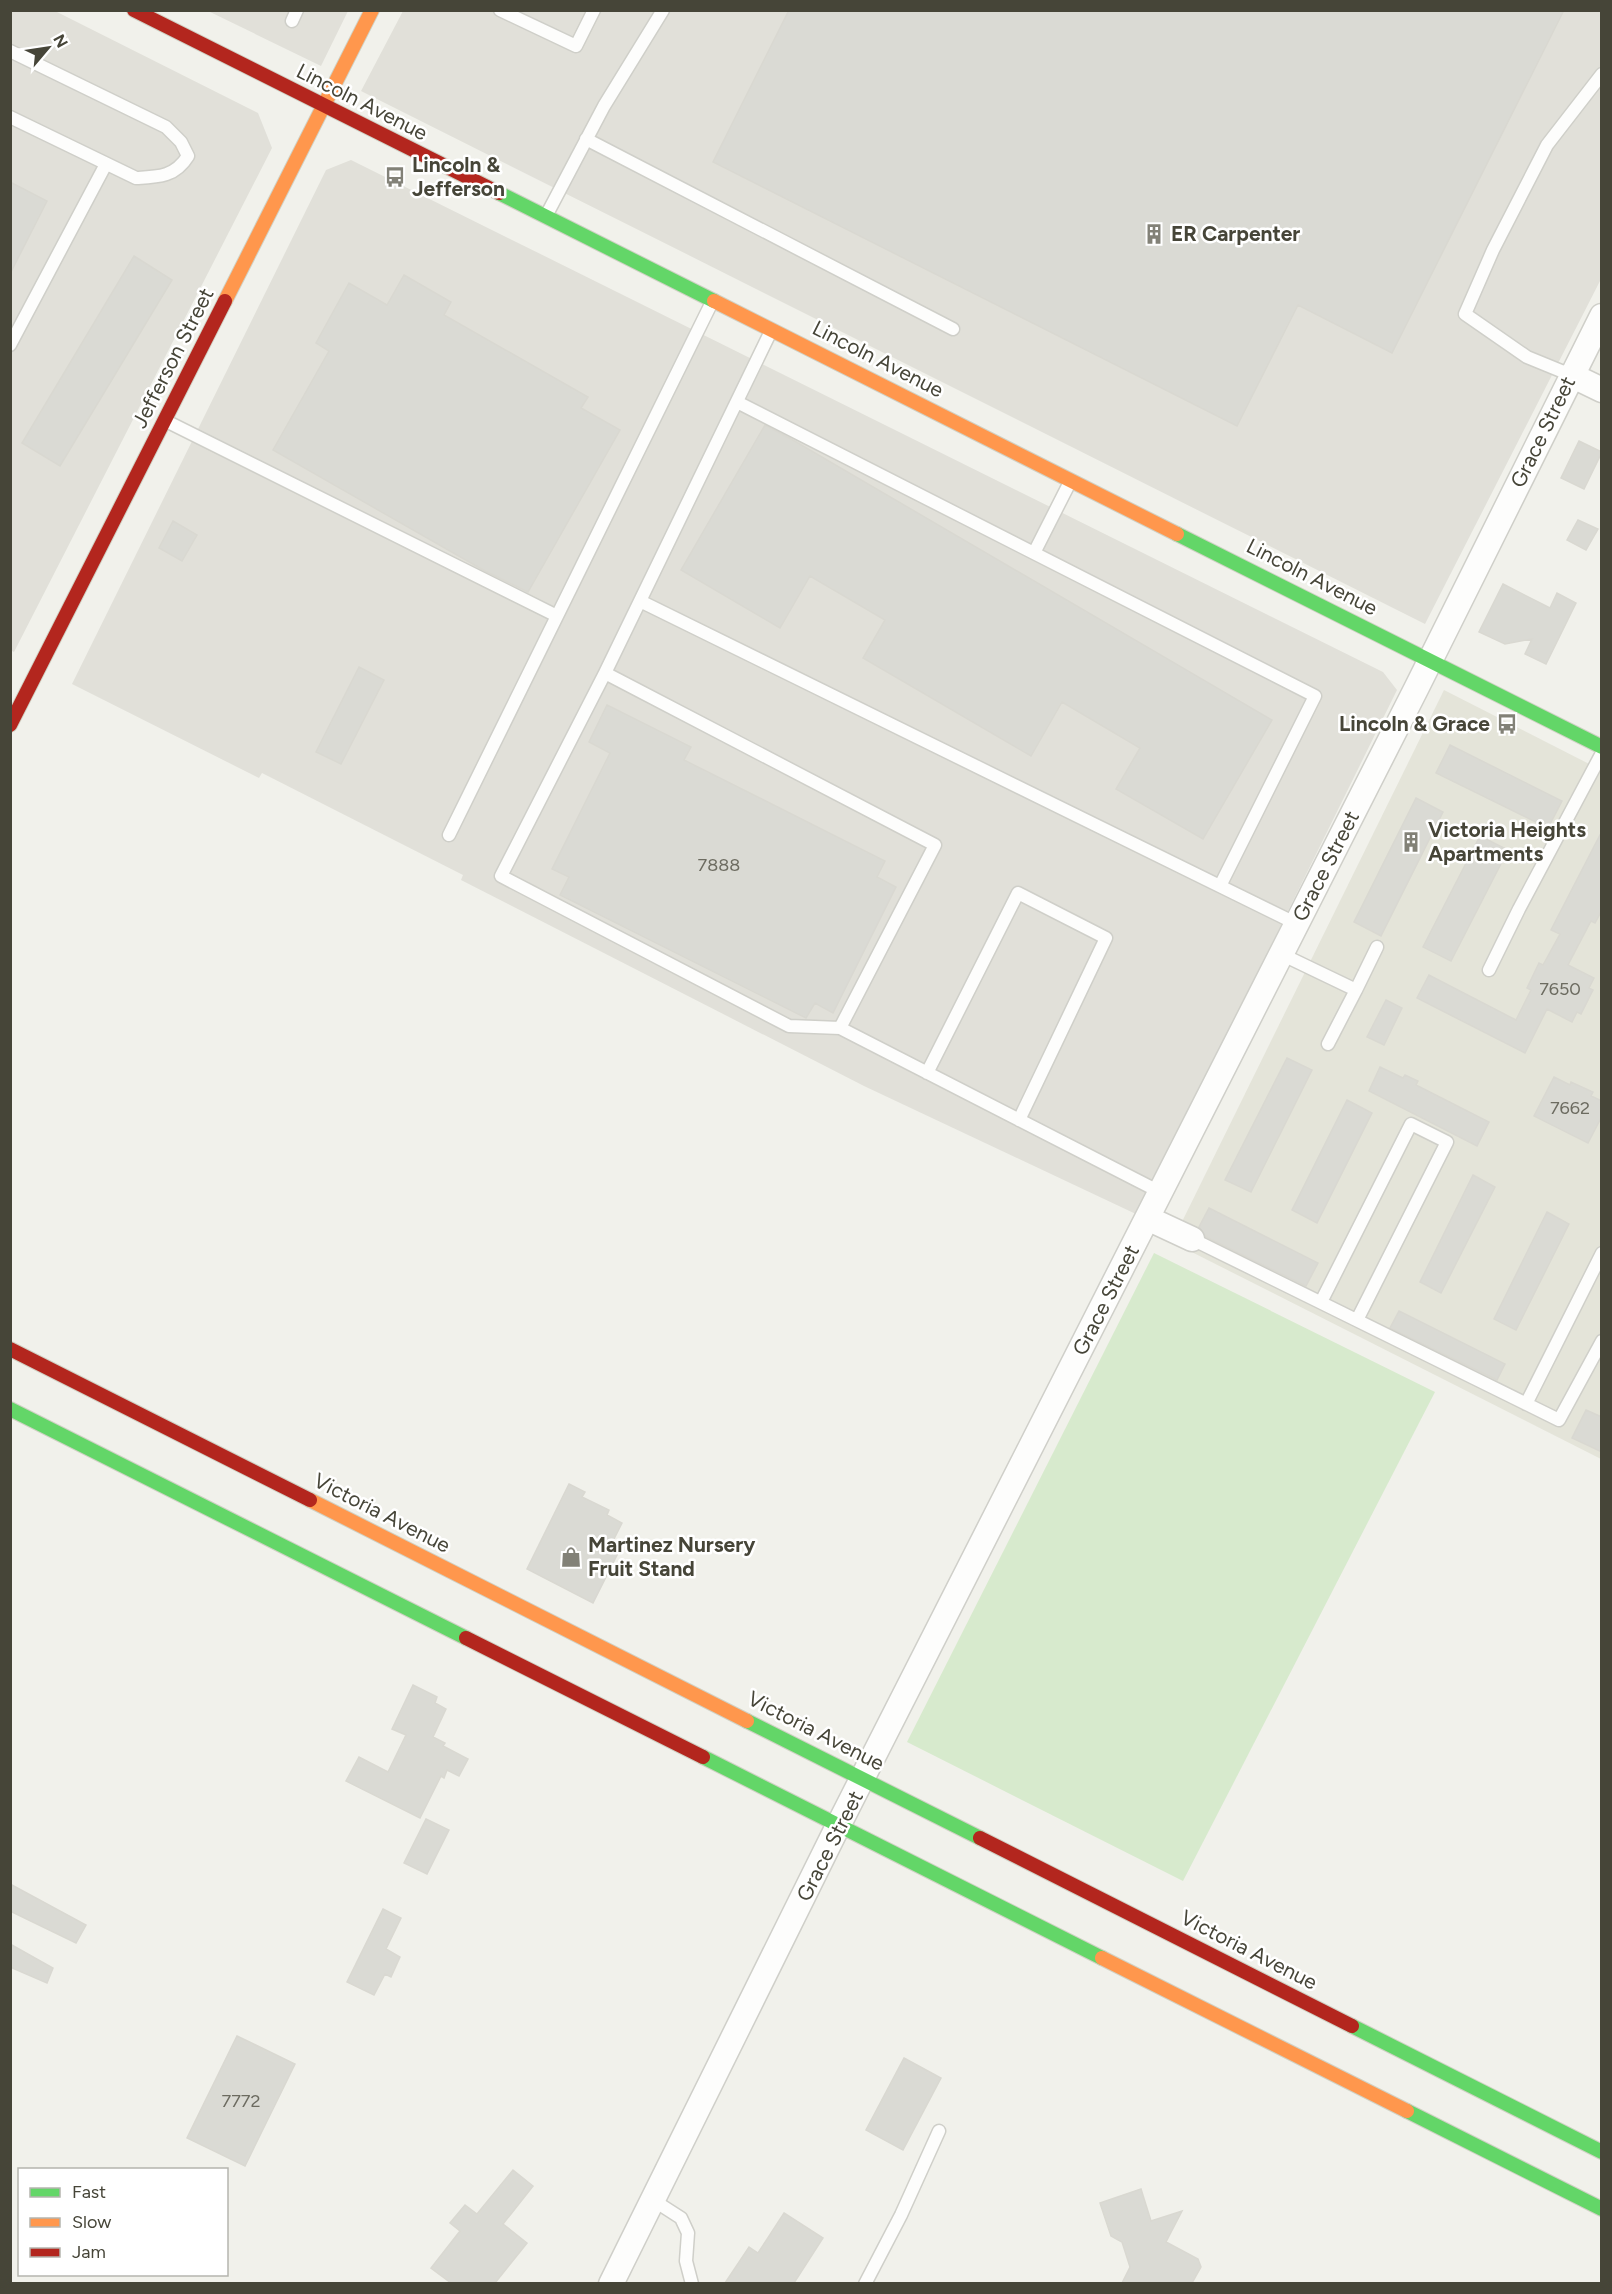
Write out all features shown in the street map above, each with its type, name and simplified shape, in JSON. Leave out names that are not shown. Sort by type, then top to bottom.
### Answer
[{"type":"main road","name":"Lincoln Avenue","points":[[134,10],[1431,659],[1602,747]]},
{"type":"main road","name":"Jefferson Street","points":[[10,725],[372,10]]},
{"type":"main road","name":"Victoria Avenue","points":[[10,1349],[1602,2152]]},
{"type":"main road","points":[[10,1409],[1602,2209]]},
{"type":"street","name":"Grace Street","points":[[611,2283],[839,1825],[1431,659],[1602,316]]},
{"type":"street","points":[[1571,375],[1602,390]]},
{"type":"street","points":[[1147,1218],[1192,1239]]},
{"type":"lane","points":[[500,10],[576,46],[594,10]]},
{"type":"lane","points":[[546,217],[586,139],[663,10]]},
{"type":"lane","points":[[10,51],[166,127],[181,142],[188,156],[180,168],[158,177],[136,178],[10,117]]},
{"type":"lane","points":[[1571,375],[1527,357],[1465,314],[1493,250],[1547,145],[1602,74]]},
{"type":"lane","points":[[586,139],[953,329]]},
{"type":"lane","points":[[10,345],[106,164]]},
{"type":"lane","points":[[449,835],[713,301]]},
{"type":"lane","points":[[772,330],[605,673],[501,876],[789,1026],[840,1028],[1160,1192]]},
{"type":"lane","points":[[737,402],[1315,696],[1220,886]]},
{"type":"lane","points":[[165,420],[557,616]]},
{"type":"lane","points":[[1034,553],[1071,479]]},
{"type":"lane","points":[[640,601],[1296,924]]},
{"type":"lane","points":[[605,673],[935,845],[840,1028]]},
{"type":"lane","points":[[1489,970],[1518,909],[1602,753]]},
{"type":"lane","points":[[927,1073],[1018,893],[1106,938],[1019,1120]]},
{"type":"lane","points":[[1328,1044],[1377,946]]},
{"type":"lane","points":[[1281,954],[1356,990]]},
{"type":"lane","points":[[1321,1302],[1411,1124],[1447,1142],[1357,1320]]},
{"type":"lane","points":[[1192,1239],[1559,1420],[1602,1341]]},
{"type":"lane","points":[[1526,1404],[1602,1253]]},
{"type":"lane","points":[[865,2283],[902,2215],[939,2131]]},
{"type":"lane","points":[[653,2200],[681,2218],[688,2233],[686,2261],[692,2283]]},
{"type":"shaded area","points":[[10,11],[55,11],[258,113],[272,148],[14,652],[10,650]]},
{"type":"shaded area","points":[[208,11],[348,11],[321,66]]},
{"type":"shaded area","points":[[403,11],[1601,11],[1601,279],[1425,624],[361,91]]},
{"type":"shaded area","points":[[351,160],[1383,672],[1397,690],[1138,1215],[864,1086],[461,880],[463,875],[262,773],[259,778],[72,684],[326,170]]},
{"type":"shaded area","name":"Victoria Heights Apartments","points":[[1444,690],[1601,770],[1601,1459],[1172,1242]]},
{"type":"green space","points":[[1154,1253],[1435,1392],[1183,1881],[907,1742]]},
{"type":"building","name":"ER Carpenter","points":[[789,10],[1564,10],[1392,353],[1298,305],[1237,426],[713,162]]},
{"type":"building","points":[[10,182],[47,201],[10,274]]},
{"type":"building","points":[[134,256],[172,280],[60,466],[22,443]]},
{"type":"building","points":[[404,275],[451,302],[444,315],[588,397],[581,408],[620,430],[528,592],[485,571],[273,450],[329,351],[316,343],[349,283],[387,305]]},
{"type":"building","points":[[765,425],[1272,720],[1203,839],[1116,789],[1140,748],[1062,702],[1031,756],[863,658],[885,620],[810,576],[780,628],[681,570]]},
{"type":"building","points":[[1579,441],[1602,452],[1584,489],[1561,478]]},
{"type":"building","points":[[1578,520],[1598,529],[1586,550],[1567,540]]},
{"type":"building","points":[[173,521],[197,535],[182,561],[159,548]]},
{"type":"building","points":[[1503,584],[1550,608],[1557,593],[1576,603],[1546,664],[1525,654],[1532,639],[1505,644],[1479,632]]},
{"type":"building","points":[[359,667],[384,680],[341,764],[316,752]]},
{"type":"building","points":[[607,705],[691,747],[684,760],[885,861],[877,877],[896,887],[833,1013],[815,1003],[806,1018],[560,895],[569,877],[552,869],[610,753],[589,742]]},
{"type":"building","name":"Victoria Heights Apartments","points":[[1450,745],[1562,801],[1548,828],[1436,773]]},
{"type":"building","name":"Victoria Heights Apartments","points":[[1416,798],[1443,812],[1381,936],[1354,922]]},
{"type":"building","points":[[1602,831],[1602,910],[1595,923],[1591,921],[1568,965],[1594,978],[1589,988],[1593,990],[1581,1014],[1577,1012],[1572,1022],[1547,1009],[1525,1053],[1417,998],[1429,975],[1516,1020],[1531,990],[1527,988],[1539,963],[1543,965],[1560,934],[1551,930]]},
{"type":"building","name":"Victoria Heights Apartments","points":[[1480,836],[1508,850],[1451,961],[1423,947]]},
{"type":"building","points":[[1386,1000],[1402,1008],[1384,1045],[1367,1037]]},
{"type":"building","points":[[1287,1058],[1312,1070],[1251,1192],[1225,1180]]},
{"type":"building","points":[[1380,1067],[1403,1078],[1405,1075],[1418,1081],[1416,1085],[1489,1122],[1477,1146],[1369,1091]]},
{"type":"building","points":[[1554,1077],[1593,1092],[1591,1096],[1602,1101],[1602,1116],[1588,1143],[1534,1116]]},
{"type":"building","points":[[1347,1100],[1372,1113],[1317,1223],[1292,1210]]},
{"type":"building","points":[[1473,1175],[1495,1187],[1441,1293],[1420,1282]]},
{"type":"building","points":[[1209,1208],[1318,1263],[1306,1286],[1206,1237],[1199,1227]]},
{"type":"building","points":[[1547,1212],[1569,1224],[1516,1330],[1494,1319]]},
{"type":"building","points":[[1399,1311],[1505,1364],[1497,1380],[1390,1328]]},
{"type":"building","points":[[1586,1410],[1602,1417],[1602,1452],[1572,1438]]},
{"type":"building","points":[[569,1484],[585,1492],[582,1497],[609,1510],[607,1515],[622,1523],[610,1547],[619,1551],[593,1603],[527,1569]]},
{"type":"building","points":[[413,1685],[437,1697],[435,1703],[446,1709],[433,1737],[445,1743],[443,1746],[468,1759],[459,1776],[447,1770],[444,1778],[441,1776],[420,1818],[346,1781],[359,1757],[388,1772],[406,1735],[392,1729]]},
{"type":"building","points":[[426,1819],[449,1830],[427,1874],[404,1863]]},
{"type":"building","points":[[10,1884],[86,1925],[76,1943],[10,1911]]},
{"type":"building","points":[[383,1909],[401,1918],[386,1949],[400,1957],[391,1977],[385,1974],[374,1995],[347,1982]]},
{"type":"building","points":[[10,1944],[53,1968],[47,1983],[10,1967]]},
{"type":"building","points":[[237,2036],[295,2064],[245,2166],[187,2138]]},
{"type":"building","points":[[904,2058],[941,2078],[903,2150],[866,2130]]},
{"type":"building","points":[[513,2170],[533,2186],[503,2224],[527,2243],[495,2283],[451,2283],[431,2268],[460,2231],[450,2223],[465,2205],[477,2214]]},
{"type":"building","points":[[1141,2189],[1151,2221],[1182,2211],[1166,2242],[1198,2259],[1201,2267],[1192,2283],[1122,2283],[1130,2267],[1122,2242],[1111,2236],[1100,2203]]},
{"type":"building","points":[[784,2213],[823,2238],[794,2283],[725,2283],[749,2247],[758,2253]]},
{"type":"traffic: fast","points":[[499,193],[714,301]]},
{"type":"traffic: fast","points":[[1177,534],[1602,747]]},
{"type":"traffic: fast","points":[[10,1409],[466,1638]]},
{"type":"traffic: fast","points":[[747,1721],[980,1838]]},
{"type":"traffic: fast","points":[[703,1757],[1102,1958]]},
{"type":"traffic: fast","points":[[1352,2026],[1602,2152]]},
{"type":"traffic: fast","points":[[1407,2111],[1602,2209]]},
{"type":"traffic: slow","points":[[225,301],[372,10]]},
{"type":"traffic: slow","points":[[714,301],[1177,534]]},
{"type":"traffic: slow","points":[[310,1500],[747,1721]]},
{"type":"traffic: slow","points":[[1102,1958],[1407,2111]]},
{"type":"traffic: jam","points":[[134,10],[499,193]]},
{"type":"traffic: jam","points":[[10,725],[225,301]]},
{"type":"traffic: jam","points":[[10,1349],[310,1500]]},
{"type":"traffic: jam","points":[[466,1638],[703,1757]]},
{"type":"traffic: jam","points":[[980,1838],[1352,2026]]},
{"type":"place","name":"Lincoln & Jefferson","points":[[395,177]]},
{"type":"place","name":"ER Carpenter","points":[[1154,234]]},
{"type":"place","name":"Lincoln & Grace","points":[[1507,724]]},
{"type":"place","name":"Victoria Heights Apartments","points":[[1411,842]]},
{"type":"place","name":"Martinez Nursery Fruit Stand","points":[[571,1557]]}]
